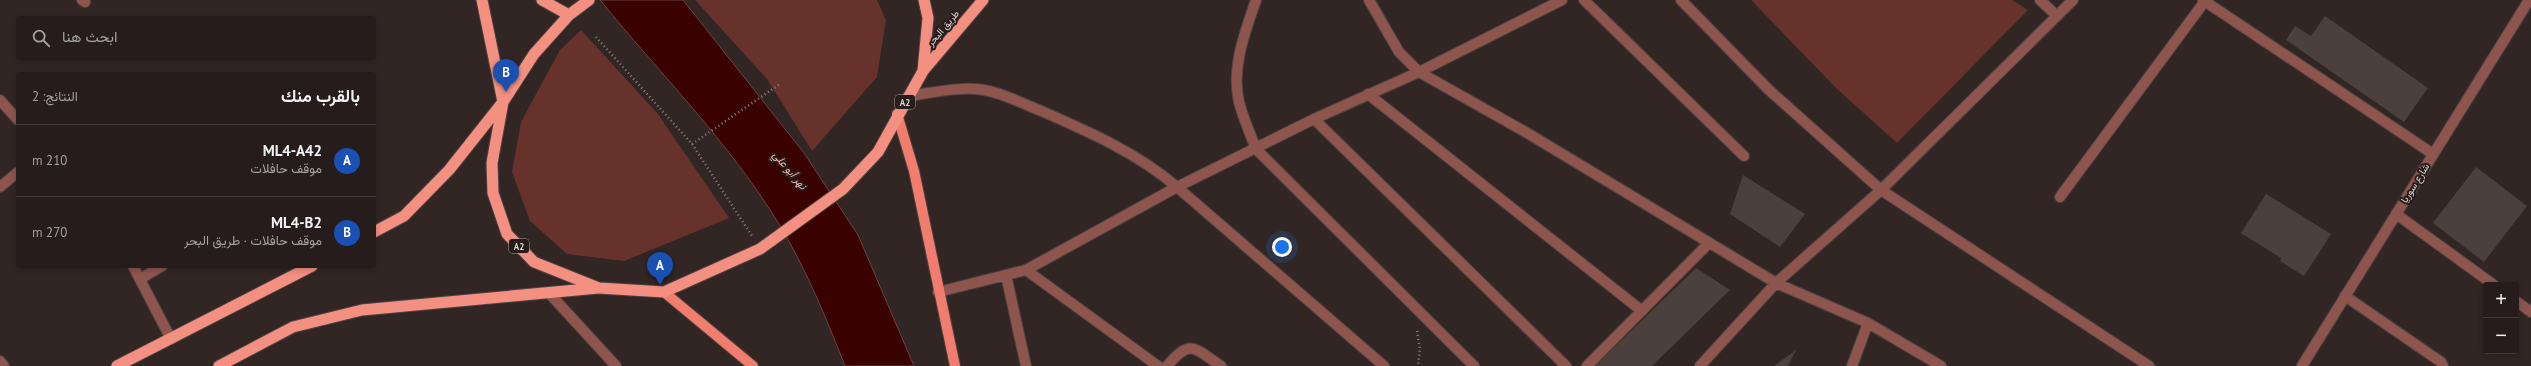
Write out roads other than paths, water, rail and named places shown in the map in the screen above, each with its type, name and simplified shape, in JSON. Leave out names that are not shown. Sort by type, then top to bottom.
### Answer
[{"type":"highway","points":[[482,0],[503,102]]},
{"type":"highway","points":[[542,0],[569,15]]},
{"type":"highway","name":"A2","points":[[376,231],[404,216],[449,170],[503,102],[534,54],[569,15],[589,0]]},
{"type":"highway","name":"A2","points":[[219,366],[293,327],[362,310],[599,288],[664,292],[760,249],[843,189],[878,152],[897,114],[923,71],[928,18],[924,0]]},
{"type":"highway","name":"طريق البحر","points":[[923,71],[983,0]]},
{"type":"highway","name":"A2","points":[[503,102],[492,163],[493,193],[506,234],[534,262],[599,288]]},
{"type":"highway","points":[[116,366],[308,268]]},
{"type":"main road","points":[[897,114],[914,171],[938,292],[955,366]]},
{"type":"main road","points":[[664,292],[753,366]]},
{"type":"street","points":[[1256,0],[1244,34],[1238,67],[1237,83],[1239,101],[1256,149],[1474,366]]},
{"type":"street","points":[[1369,0],[1399,52],[1419,72],[1529,134],[1776,283],[1868,323],[1941,366]]},
{"type":"street","points":[[938,292],[1026,270],[1177,187],[1314,119],[1419,72],[1562,0]]},
{"type":"street","points":[[1584,0],[1744,156]]},
{"type":"street","points":[[1681,0],[1769,90],[1881,190],[2149,366]]},
{"type":"street","points":[[2040,0],[2057,16]]},
{"type":"street","points":[[1700,366],[1776,283],[1881,190],[2073,0]]},
{"type":"street","name":"شارع سوريا","points":[[2302,366],[2529,0]]},
{"type":"street","points":[[2060,197],[2204,1],[2433,154]]},
{"type":"street","points":[[908,96],[959,90],[984,90],[1004,96],[1078,127],[1141,160],[1177,187],[1384,366]]},
{"type":"street","points":[[1368,94],[1642,311]]},
{"type":"street","points":[[0,100],[16,118]]},
{"type":"street","points":[[1314,119],[1566,366]]},
{"type":"street","points":[[0,187],[16,174]]},
{"type":"street","points":[[2396,214],[2490,282]]},
{"type":"street","points":[[1587,366],[1709,243]]},
{"type":"street","points":[[134,268],[171,339]]},
{"type":"street","points":[[140,279],[159,268]]},
{"type":"street","points":[[1026,270],[1158,366]]},
{"type":"street","points":[[1006,275],[1026,366]]},
{"type":"street","points":[[549,293],[612,364]]},
{"type":"street","points":[[2345,296],[2440,362],[2443,366]]},
{"type":"street","points":[[2519,303],[2531,312]]},
{"type":"street","points":[[1852,366],[1868,323]]},
{"type":"street","points":[[1167,366],[1179,352],[1188,348],[1194,348],[1221,366]]},
{"type":"street","points":[[0,361],[4,366]]},
{"type":"water","name":"نهر أبو علي","points":[[600,0],[683,0],[804,153],[858,235],[914,366],[845,366],[807,276],[779,224],[759,194],[716,137]]},
{"type":"place","name":"ML4-B2","points":[[506,92]]},
{"type":"place","name":"ML4-A42","points":[[660,285]]}]
